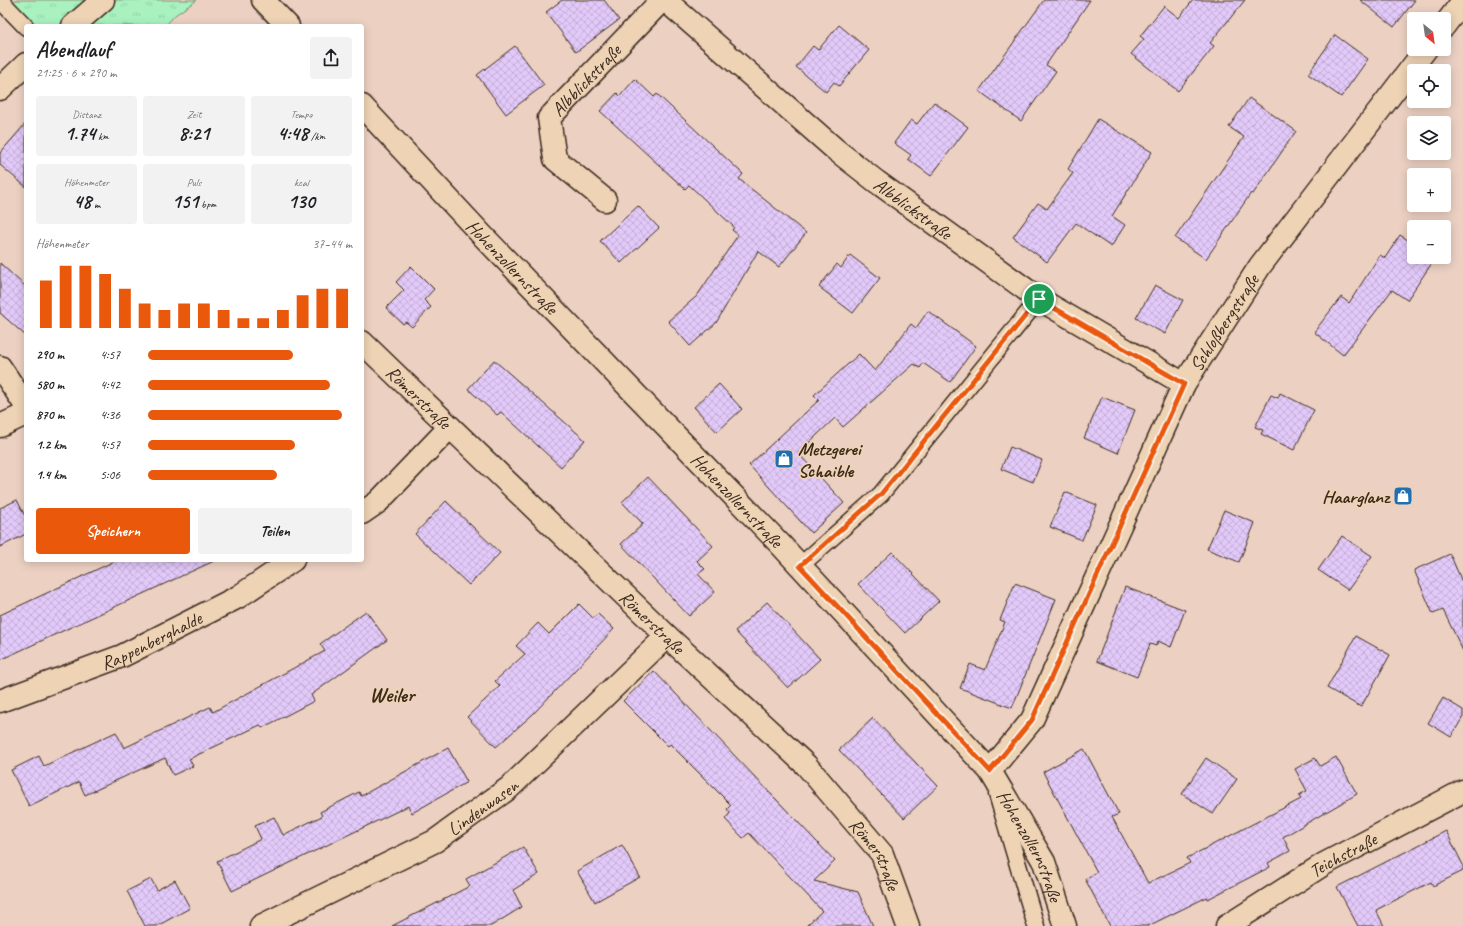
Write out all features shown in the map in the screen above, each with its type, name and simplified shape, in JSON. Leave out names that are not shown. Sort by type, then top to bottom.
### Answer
[{"type":"street","points":[[75,24],[103,0]]},
{"type":"street","points":[[263,0],[286,24]]},
{"type":"street","name":"Albblickstraße","points":[[605,200],[555,159],[549,118],[664,0],[836,150],[1039,299],[1184,384]]},
{"type":"street","points":[[1451,17],[1463,1]]},
{"type":"street","name":"Schloßbergstraße","points":[[990,771],[1032,720],[1184,384],[1260,266],[1421,56]]},
{"type":"street","points":[[0,89],[24,66]]},
{"type":"street","name":"Hohenzollernstraße","points":[[364,108],[482,235],[800,566],[990,771],[1044,862],[1065,926]]},
{"type":"street","name":"Römerstraße","points":[[364,344],[667,636],[806,766],[882,854],[908,926]]},
{"type":"street","points":[[0,367],[24,403]]},
{"type":"street","points":[[0,426],[24,415]]},
{"type":"street","points":[[364,512],[378,502],[450,427]]},
{"type":"street","name":"Rappenberghalde","points":[[0,701],[122,656],[238,597],[290,562]]},
{"type":"street","name":"Lindenwasen","points":[[261,926],[435,841],[509,788],[667,636]]},
{"type":"street","name":"Teichstraße","points":[[1227,926],[1324,864],[1463,792]]},
{"type":"lane","points":[[0,0],[24,25]]},
{"type":"lane","points":[[800,566],[881,494],[1039,299]]},
{"type":"lane","points":[[990,771],[1036,926]]},
{"type":"green space","points":[[4,0],[197,0],[175,15],[167,24],[33,24]]},
{"type":"building","points":[[562,0],[604,0],[619,20],[576,52],[546,12]]},
{"type":"building","points":[[1044,0],[1090,0],[1046,65],[1056,71],[1021,121],[979,91]]},
{"type":"building","points":[[1193,0],[1245,0],[1210,43],[1214,46],[1178,91],[1131,54],[1144,39],[1140,36],[1164,6],[1179,18]]},
{"type":"building","points":[[1360,0],[1415,0],[1394,27]]},
{"type":"building","points":[[839,25],[869,50],[839,86],[834,82],[826,92],[796,67],[813,46],[818,50]]},
{"type":"building","points":[[1335,35],[1368,59],[1341,97],[1308,74]]},
{"type":"building","points":[[515,46],[544,85],[506,114],[477,75]]},
{"type":"building","points":[[635,79],[654,97],[657,94],[743,174],[739,179],[806,233],[779,267],[758,251],[716,323],[690,346],[668,321],[697,296],[738,235],[732,230],[734,227],[689,185],[685,189],[600,111],[617,93],[620,96]]},
{"type":"building","points":[[1249,98],[1296,131],[1206,259],[1175,238],[1244,137],[1229,127]]},
{"type":"building","points":[[934,102],[968,127],[931,176],[908,159],[911,155],[894,143],[911,120],[917,124]]},
{"type":"building","points":[[1098,119],[1152,152],[1112,216],[1125,225],[1111,247],[1076,223],[1047,262],[1013,237],[1038,203],[1047,209],[1073,173],[1068,169]]},
{"type":"building","points":[[24,125],[24,185],[0,165],[0,153]]},
{"type":"building","points":[[638,206],[659,228],[621,263],[600,241]]},
{"type":"building","points":[[1400,235],[1407,240],[1407,264],[1431,264],[1407,300],[1392,290],[1343,355],[1314,332],[1341,297],[1349,303],[1380,255],[1385,258]]},
{"type":"building","points":[[850,255],[880,278],[853,313],[819,287],[837,264],[841,268]]},
{"type":"building","points":[[0,263],[24,285],[24,334],[0,313]]},
{"type":"building","points":[[411,266],[434,289],[424,300],[431,307],[412,327],[406,322],[403,324],[386,308],[404,290],[396,282]]},
{"type":"building","points":[[1155,285],[1183,300],[1165,334],[1136,318]]},
{"type":"building","points":[[928,311],[976,346],[950,382],[923,363],[920,368],[914,364],[843,427],[835,418],[798,453],[844,503],[811,533],[749,465],[819,400],[814,395],[859,354],[875,371],[911,324],[916,328]]},
{"type":"building","points":[[494,360],[585,440],[561,467],[501,412],[497,415],[468,389]]},
{"type":"building","points":[[719,384],[742,409],[717,432],[694,407]]},
{"type":"building","points":[[1280,393],[1314,410],[1294,450],[1261,434],[1263,430],[1255,427],[1271,395],[1278,398]]},
{"type":"building","points":[[1102,397],[1135,410],[1118,453],[1084,438]]},
{"type":"building","points":[[1010,447],[1042,460],[1033,482],[1001,469]]},
{"type":"building","points":[[648,477],[713,546],[697,561],[705,569],[698,574],[715,592],[689,616],[621,544],[643,524],[622,502]]},
{"type":"building","points":[[1065,492],[1097,505],[1082,540],[1050,527]]},
{"type":"building","points":[[17,500],[24,514],[24,535],[0,547],[0,508]]},
{"type":"building","points":[[446,501],[500,553],[469,585],[415,534]]},
{"type":"building","points":[[1224,510],[1255,523],[1239,562],[1207,549]]},
{"type":"building","points":[[1342,536],[1372,556],[1348,590],[1318,570]]},
{"type":"building","points":[[892,552],[939,601],[905,633],[858,584]]},
{"type":"building","points":[[1450,554],[1463,584],[1463,651],[1443,610],[1433,614],[1414,570]]},
{"type":"building","points":[[113,562],[212,562],[0,660],[0,615]]},
{"type":"building","points":[[1015,583],[1056,599],[1012,708],[960,688],[970,664],[985,670],[1005,622],[1000,620]]},
{"type":"building","points":[[1125,587],[1185,610],[1171,647],[1158,641],[1156,646],[1150,644],[1137,677],[1097,661]]},
{"type":"building","points":[[767,602],[820,659],[788,688],[735,631]]},
{"type":"building","points":[[579,604],[593,618],[598,614],[614,629],[533,714],[496,747],[467,717],[500,686],[495,681],[525,654],[516,646],[538,623],[549,634]]},
{"type":"building","points":[[366,611],[387,640],[311,695],[314,701],[262,728],[260,725],[189,759],[193,766],[173,775],[165,758],[85,795],[79,782],[29,806],[11,770],[39,756],[44,766],[116,732],[124,748],[210,707],[213,712],[325,651],[320,644]]},
{"type":"building","points":[[1356,636],[1390,655],[1361,707],[1327,688]]},
{"type":"building","points":[[654,671],[835,861],[814,881],[858,892],[873,926],[806,926],[822,911],[749,833],[743,838],[725,819],[730,813],[727,809],[731,805],[670,744],[668,746],[623,701]]},
{"type":"building","points":[[1443,698],[1463,710],[1463,717],[1451,737],[1428,723]]},
{"type":"building","points":[[873,718],[938,786],[904,818],[839,750]]},
{"type":"building","points":[[448,748],[467,782],[412,813],[408,806],[232,891],[217,861],[261,839],[255,826],[274,817],[283,835],[322,816],[320,812],[359,792],[361,796]]},
{"type":"building","points":[[1084,749],[1119,814],[1112,817],[1148,883],[1190,863],[1187,858],[1301,799],[1299,795],[1307,791],[1295,769],[1315,758],[1320,766],[1336,757],[1357,794],[1283,837],[1290,851],[1268,863],[1270,867],[1208,899],[1207,897],[1148,926],[1110,926],[1085,879],[1097,872],[1043,772]]},
{"type":"building","points":[[1206,758],[1237,779],[1213,814],[1182,794]]},
{"type":"building","points":[[1446,831],[1463,865],[1463,871],[1433,886],[1431,882],[1376,910],[1384,926],[1358,926],[1337,887]]},
{"type":"building","points":[[622,845],[640,877],[595,902],[577,871]]},
{"type":"building","points":[[523,847],[539,874],[513,890],[522,907],[491,926],[392,926],[470,886],[466,879]]},
{"type":"building","points":[[151,879],[157,890],[175,880],[190,908],[157,926],[145,926],[127,891]]},
{"type":"place","name":"Metzgerei Schaible","points":[[784,459]]},
{"type":"place","name":"Haarglanz","points":[[1403,496]]},
{"type":"district","name":"Weiler","points":[[392,695]]},
{"type":"route","points":[[1039,299],[1184,384],[1032,720],[990,771],[800,566],[881,494],[1039,299]]}]
